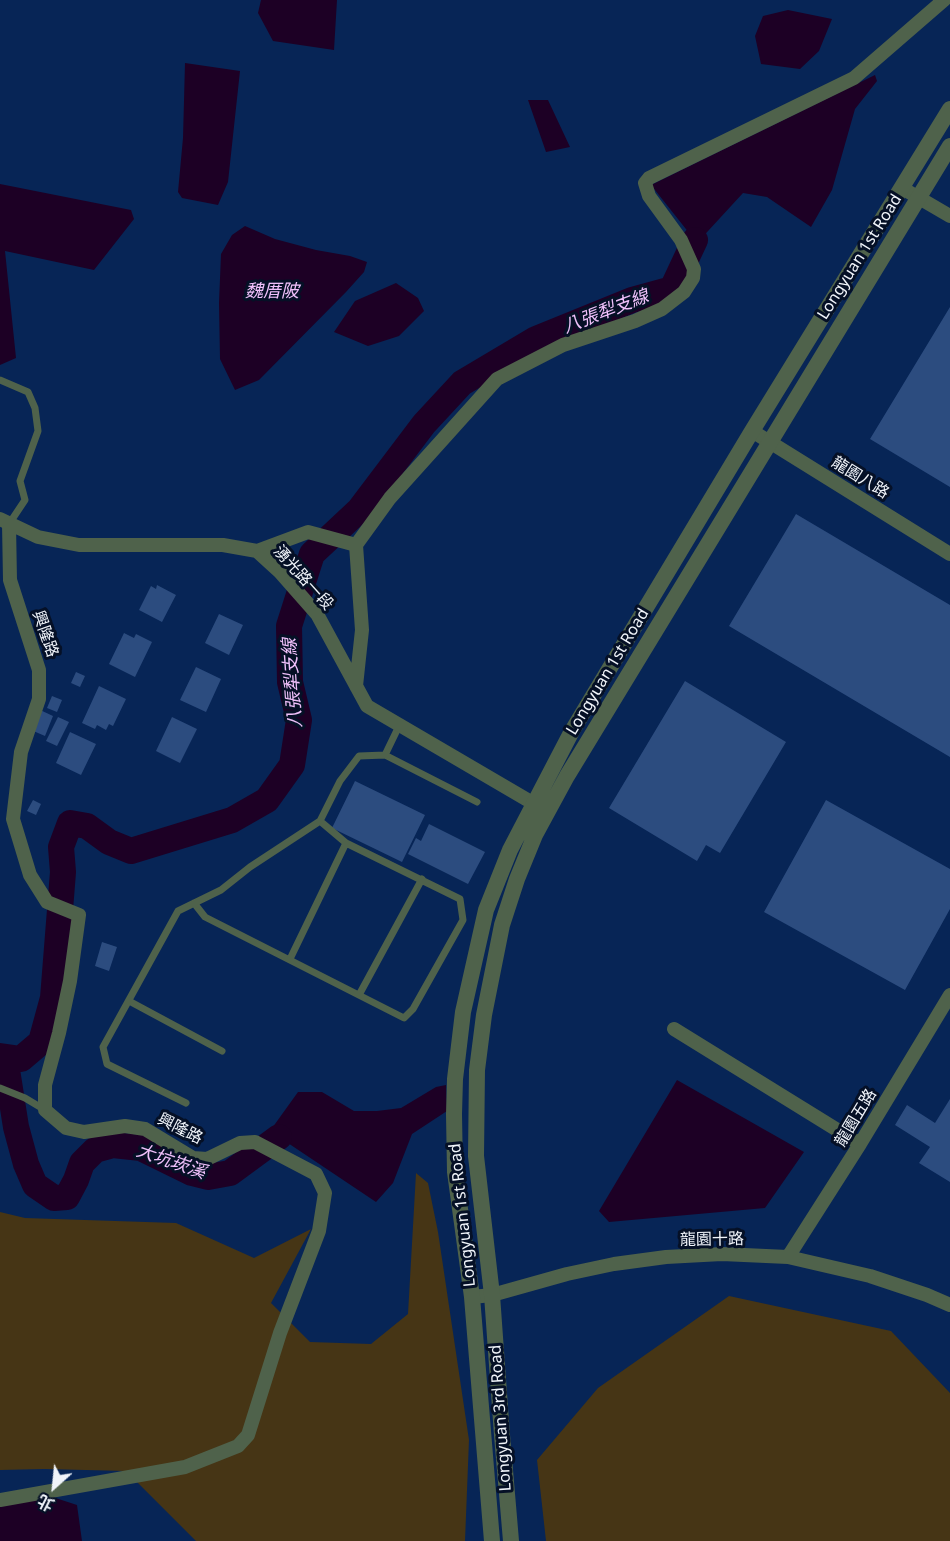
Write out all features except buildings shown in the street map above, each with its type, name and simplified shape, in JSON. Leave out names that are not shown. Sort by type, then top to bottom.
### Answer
[{"type":"street","points":[[356,686],[362,630],[356,545],[390,498],[497,379],[563,345],[635,321],[662,309],[684,292],[693,278],[694,269],[681,240],[649,196],[645,183],[649,178],[854,78],[944,0]]},
{"type":"street","name":"Longyuan 1st Road","points":[[492,1295],[476,1156],[477,1070],[484,1015],[502,925],[535,835],[541,807],[572,731],[752,431],[950,109]]},
{"type":"street","name":"Longyuan 1st Road","points":[[472,1297],[455,1172],[455,1079],[467,985],[486,910],[510,850],[579,755],[950,146]]},
{"type":"street","points":[[902,188],[950,216]]},
{"type":"street","name":"龍園八路","points":[[752,431],[950,554]]},
{"type":"street","name":"湧光路一段","points":[[5,521],[38,537],[79,545],[223,545],[257,551],[280,572],[317,614],[367,706],[541,807]]},
{"type":"street","name":"興隆路","points":[[0,1500],[185,1467],[238,1446],[248,1435],[280,1333],[319,1232],[325,1193],[316,1174],[255,1142],[240,1143],[207,1160],[193,1158],[145,1129],[125,1126],[84,1132],[66,1128],[45,1110],[45,1085],[70,981],[80,915],[46,902],[30,875],[13,819],[21,752],[39,699],[39,670],[10,580],[5,521]]},
{"type":"street","points":[[257,551],[308,532],[356,545]]},
{"type":"street","name":"龍園五路","points":[[789,1257],[950,995]]},
{"type":"street","points":[[674,1029],[860,1144]]},
{"type":"street","name":"龍園十路","points":[[472,1297],[492,1295],[567,1274],[614,1264],[666,1257],[722,1254],[789,1257],[870,1276],[950,1305]]},
{"type":"street","name":"Longyuan 3rd Road","points":[[492,1295],[512,1541]]},
{"type":"street","name":"Longyuan 3rd Road","points":[[472,1297],[492,1541]]},
{"type":"lane","points":[[0,380],[28,392],[35,408],[38,431],[21,481],[25,500],[5,521]]},
{"type":"lane","points":[[385,755],[399,726]]},
{"type":"lane","points":[[186,1103],[107,1064],[103,1047],[178,911],[221,890],[250,867],[320,821],[339,781],[359,756],[385,755],[477,802]]},
{"type":"lane","points":[[194,903],[205,916],[404,1018],[413,1009],[463,920],[460,899],[346,843],[320,821]]},
{"type":"lane","points":[[290,959],[346,843]]},
{"type":"lane","points":[[359,995],[422,879]]},
{"type":"lane","points":[[129,1001],[222,1051]]},
{"type":"lane","points":[[0,1088],[25,1098],[45,1110]]},
{"type":"shaded area","points":[[416,1173],[428,1183],[438,1232],[469,1440],[465,1541],[196,1541],[126,1471],[0,1470],[0,1212],[25,1218],[176,1223],[254,1258],[311,1229],[271,1303],[310,1342],[371,1344],[408,1314]]},
{"type":"shaded area","points":[[729,1296],[891,1331],[950,1393],[950,1541],[546,1541],[537,1460],[598,1388]]},
{"type":"water","points":[[261,0],[337,0],[334,50],[273,41],[258,13]]},
{"type":"water","points":[[788,10],[832,19],[819,51],[800,69],[761,64],[755,36],[763,16]]},
{"type":"water","points":[[185,63],[240,71],[228,182],[218,205],[182,198],[178,192],[183,138]]},
{"type":"water","points":[[875,75],[877,81],[855,109],[832,190],[811,227],[767,197],[743,193],[697,243],[651,185]]},
{"type":"water","points":[[528,100],[548,100],[570,147],[546,152]]},
{"type":"water","points":[[0,184],[131,210],[134,219],[94,270],[5,251],[16,358],[0,365]]},
{"type":"water","name":"魏厝陂","points":[[245,226],[275,239],[367,262],[364,272],[346,292],[259,380],[235,390],[220,359],[221,254],[232,235]]},
{"type":"water","points":[[396,283],[418,298],[424,311],[399,336],[368,346],[334,332],[355,301]]},
{"type":"water","points":[[677,1080],[804,1152],[765,1208],[609,1222],[599,1211]]},
{"type":"water","points":[[446,1085],[447,1111],[412,1134],[393,1183],[376,1202],[270,1131],[298,1092],[322,1092],[354,1111],[377,1111],[401,1108],[436,1087]]},
{"type":"water","points":[[37,1492],[77,1505],[82,1541],[0,1541],[0,1502]]},
{"type":"waterway","name":"八張犁支線","points":[[0,1056],[21,1059],[41,1042],[53,998],[63,872],[61,847],[70,823],[87,826],[109,842],[131,851],[232,820],[267,800],[292,765],[299,720],[290,682],[289,626],[312,554],[359,510],[424,424],[462,383],[536,339],[632,300],[672,289],[695,240]]},
{"type":"waterway","name":"大坑崁溪","points":[[5,1057],[16,1127],[26,1164],[35,1185],[54,1198],[67,1197],[82,1163],[95,1150],[113,1145],[141,1148],[192,1173],[208,1177],[230,1173],[279,1137]]}]
